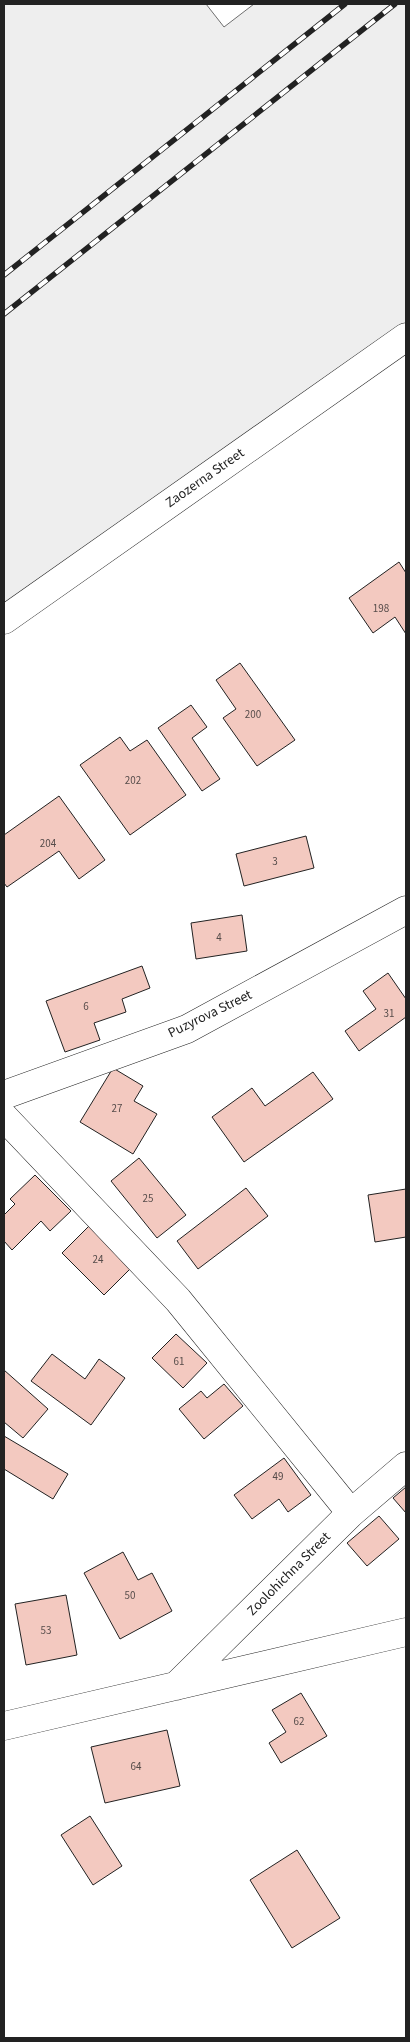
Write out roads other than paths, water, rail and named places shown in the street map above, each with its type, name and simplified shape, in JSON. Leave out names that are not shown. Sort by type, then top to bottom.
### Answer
[{"type":"street","name":"Zaozerna Street","points":[[4,620],[406,337]]},
{"type":"street","name":"Puzyrova Street","points":[[4,1095],[188,1029],[406,910]]},
{"type":"street","points":[[4,1117],[178,1300],[351,1513]]},
{"type":"street","name":"Zoolohichna Street","points":[[175,1686],[351,1513],[406,1466]]},
{"type":"street","points":[[4,1726],[406,1632]]},
{"type":"railway","points":[[4,275],[345,4]]},
{"type":"railway","points":[[4,314],[395,4]]}]
